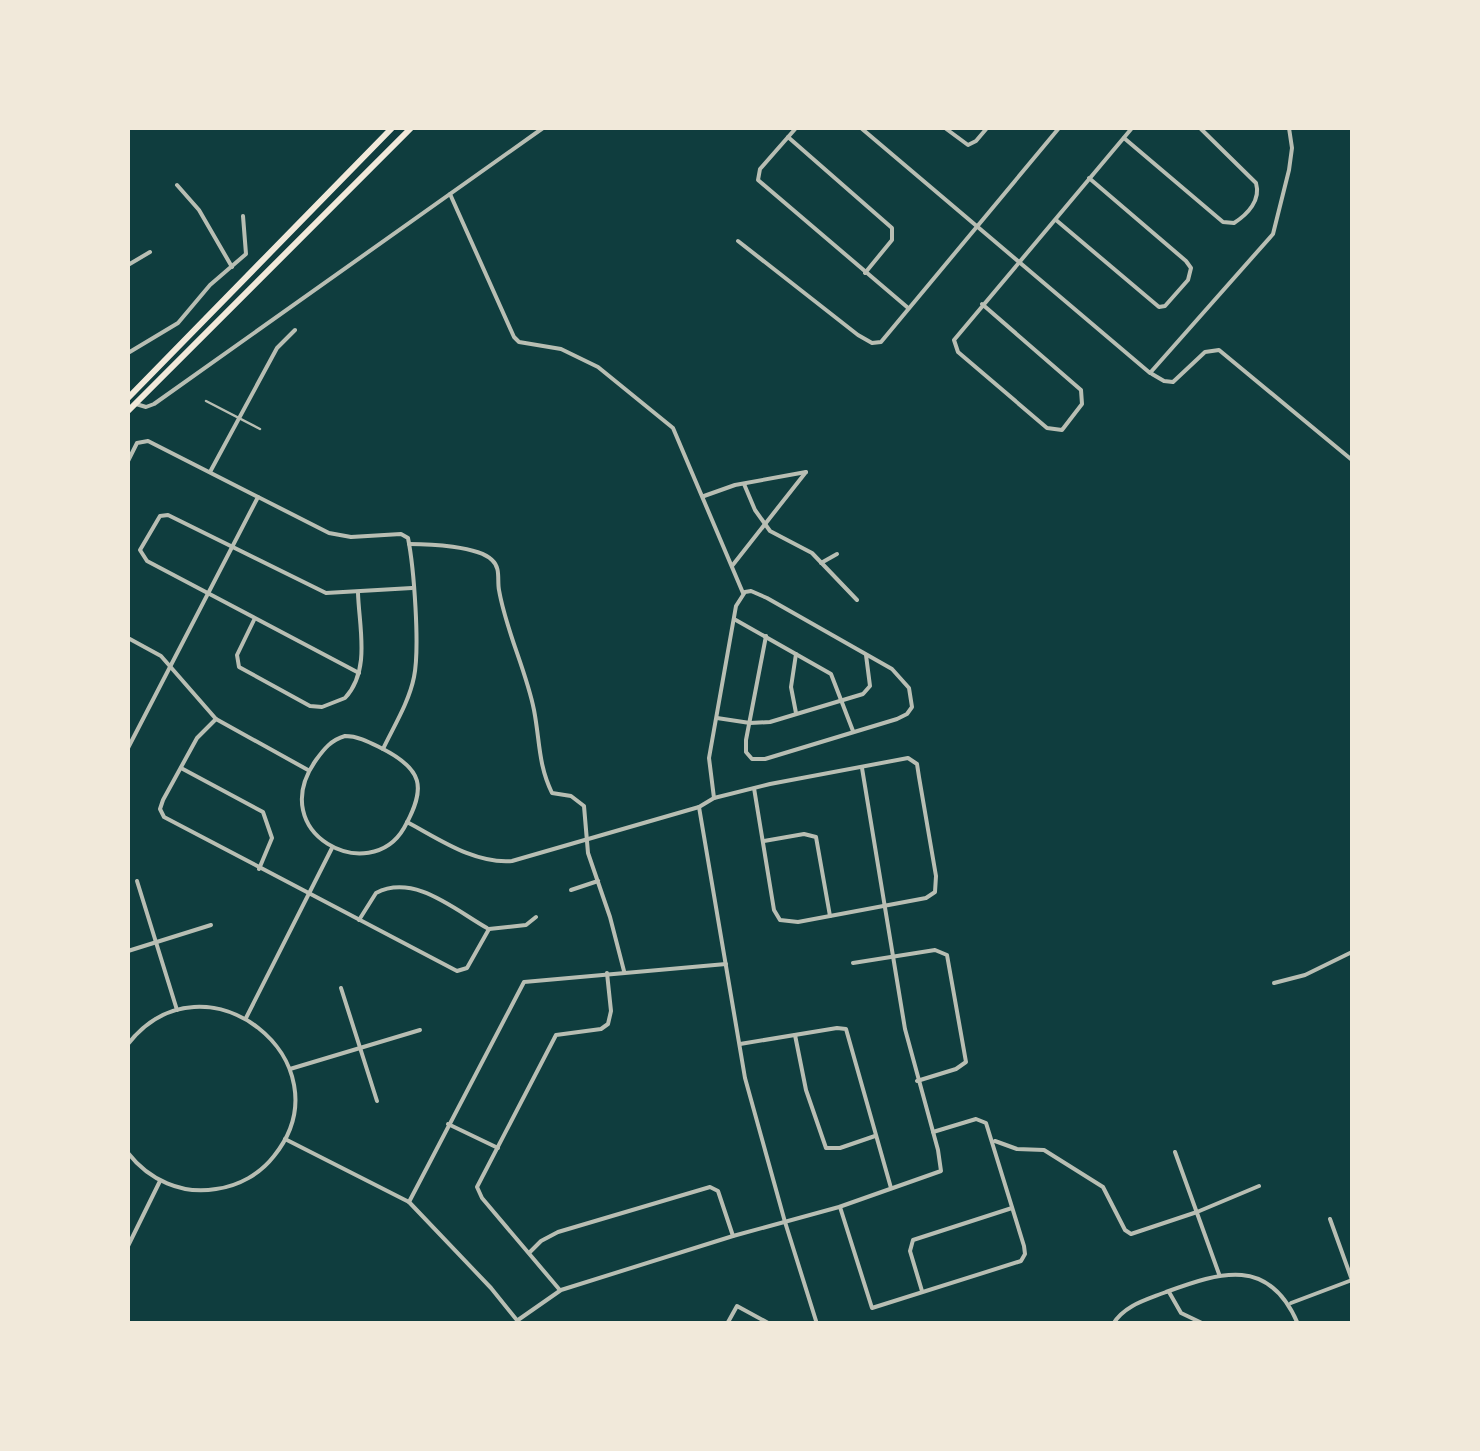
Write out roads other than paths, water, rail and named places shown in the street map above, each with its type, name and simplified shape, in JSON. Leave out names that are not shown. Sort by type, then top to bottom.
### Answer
[{"type":"main road","points":[[128,398],[392,128]]},
{"type":"main road","points":[[128,411],[411,128]]},
{"type":"street","points":[[136,404],[154,404],[270,318],[543,128]]},
{"type":"street","points":[[796,128],[760,169],[758,180],[907,307]]},
{"type":"street","points":[[861,128],[1150,373],[1173,382],[1206,352],[1219,350],[1352,460]]},
{"type":"street","points":[[944,128],[970,145],[988,128]]},
{"type":"street","points":[[738,241],[858,336],[872,343],[881,342],[1060,128]]},
{"type":"street","points":[[982,304],[1081,390],[1082,404],[1062,430],[1047,428],[956,350],[955,337],[982,304],[1018,261],[1132,128]]},
{"type":"street","points":[[1124,137],[1223,222],[1234,223],[1255,202],[1256,183],[1200,128]]},
{"type":"street","points":[[1150,373],[1273,234],[1289,170],[1289,128]]},
{"type":"street","points":[[788,137],[892,228],[892,240],[865,273]]},
{"type":"street","points":[[1054,219],[1156,306],[1162,308],[1172,300],[1188,280],[1188,264],[1089,178]]},
{"type":"street","points":[[178,186],[199,210],[232,268]]},
{"type":"street","points":[[450,194],[514,337],[519,342],[561,348],[598,366],[665,419],[673,428],[704,496],[743,592],[734,619],[709,758],[714,798]]},
{"type":"street","points":[[128,353],[178,323],[210,285],[248,250],[243,216]]},
{"type":"street","points":[[128,262],[150,252]]},
{"type":"street","points":[[210,472],[277,348],[295,330]]},
{"type":"street","points":[[128,461],[137,443],[148,441],[329,533],[350,538],[407,536],[415,675],[383,749]]},
{"type":"street","points":[[704,496],[806,472],[732,566]]},
{"type":"street","points":[[744,484],[765,526],[777,537],[805,548],[857,600]]},
{"type":"street","points":[[128,748],[258,497]]},
{"type":"street","points":[[359,673],[144,559],[140,550],[156,519],[166,514],[326,593],[412,588]]},
{"type":"street","points":[[409,544],[478,553],[494,562],[514,647],[534,708],[539,764],[552,794],[572,796],[583,803],[588,853],[624,971]]},
{"type":"street","points":[[821,564],[837,554]]},
{"type":"street","points":[[743,592],[759,594],[901,677],[913,704],[904,716],[755,760],[746,752],[766,636]]},
{"type":"street","points":[[254,620],[236,663],[243,672],[310,706],[322,706],[345,698],[359,673],[362,656],[358,593]]},
{"type":"street","points":[[734,619],[831,674],[853,731]]},
{"type":"street","points":[[128,638],[161,656],[216,719],[308,770]]},
{"type":"street","points":[[796,654],[790,687],[796,713]]},
{"type":"street","points":[[717,718],[770,722],[842,701],[869,689],[866,656]]},
{"type":"street","points":[[216,719],[197,738],[161,806],[162,815],[309,896],[458,971],[468,968],[488,929]]},
{"type":"street","points":[[354,736],[410,765],[419,790],[407,822],[392,844],[380,852],[364,854],[332,846],[310,828],[300,810],[308,770],[321,752],[340,737],[354,736]]},
{"type":"street","points":[[407,822],[478,857],[496,862],[512,860],[698,807],[714,798],[754,788],[904,758],[916,764],[936,890],[930,896],[788,923],[778,917],[754,788]]},
{"type":"street","points":[[182,768],[263,812],[272,838],[258,869]]},
{"type":"street","points":[[285,1139],[409,1202],[519,1322],[560,1290],[840,1207],[939,1173],[941,1162],[917,1081],[893,956],[862,768]]},
{"type":"street","points":[[698,807],[745,1078],[818,1324]]},
{"type":"street","points":[[764,841],[804,834],[816,838],[830,916]]},
{"type":"street","points":[[246,1018],[332,846]]},
{"type":"street","points":[[137,881],[177,1010]]},
{"type":"street","points":[[570,890],[598,881]]},
{"type":"street","points":[[358,920],[376,893],[405,886],[488,929],[526,924],[536,917]]},
{"type":"street","points":[[128,950],[212,925]]},
{"type":"street","points":[[853,963],[940,950],[947,955],[966,1062],[956,1070],[917,1081]]},
{"type":"street","points":[[1274,983],[1305,975],[1352,952]]},
{"type":"street","points":[[409,1202],[524,982],[726,964]]},
{"type":"street","points":[[560,1290],[477,1186],[558,1033],[601,1030],[608,1024],[611,1012],[607,973]]},
{"type":"street","points":[[342,988],[377,1101]]},
{"type":"street","points":[[128,1044],[143,1027],[177,1010],[220,1008],[246,1018],[272,1039],[290,1069],[294,1104],[285,1139],[273,1158],[256,1173],[226,1188],[192,1190],[160,1181],[128,1153]]},
{"type":"street","points":[[740,1044],[836,1028],[848,1030],[890,1188]]},
{"type":"street","points":[[290,1069],[420,1030]]},
{"type":"street","points":[[795,1036],[806,1090],[826,1148],[840,1148],[875,1136]]},
{"type":"street","points":[[840,1207],[870,1307],[884,1306],[1023,1259],[1025,1253],[986,1122],[978,1118],[933,1132]]},
{"type":"street","points":[[448,1124],[498,1148]]},
{"type":"street","points":[[992,1141],[1016,1150],[1037,1148],[1053,1154],[1105,1189],[1124,1230],[1135,1234],[1259,1186]]},
{"type":"street","points":[[1175,1152],[1219,1274]]},
{"type":"street","points":[[128,1246],[160,1181]]},
{"type":"street","points":[[530,1252],[550,1235],[710,1186],[718,1191],[733,1236]]},
{"type":"street","points":[[922,1291],[910,1251],[913,1240],[1012,1208]]},
{"type":"street","points":[[1290,1304],[1352,1280],[1330,1219]]},
{"type":"street","points":[[1114,1324],[1129,1307],[1219,1274],[1241,1274],[1278,1291],[1290,1304],[1298,1324]]},
{"type":"street","points":[[1168,1291],[1182,1312],[1204,1324]]},
{"type":"street","points":[[727,1324],[736,1306],[770,1324]]},
{"type":"lane","points":[[206,401],[260,429]]}]
